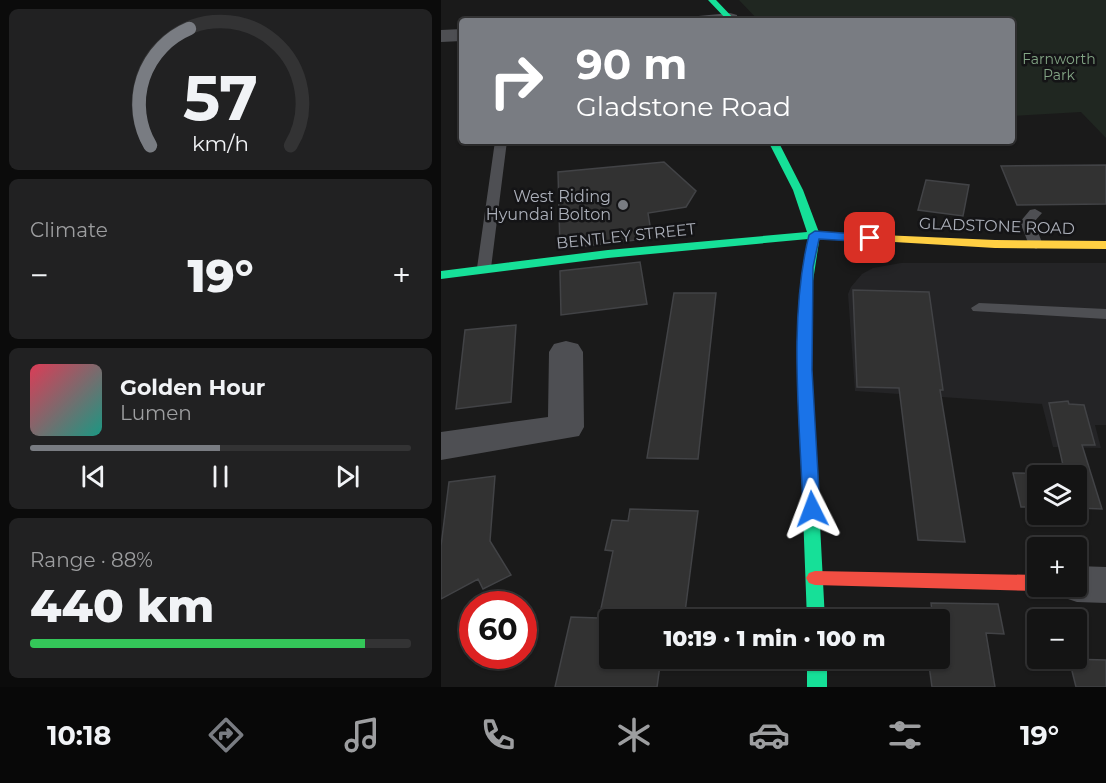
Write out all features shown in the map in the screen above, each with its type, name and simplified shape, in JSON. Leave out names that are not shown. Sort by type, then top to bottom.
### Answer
[{"type":"main road","points":[[712,0],[729,18]]},
{"type":"main road","points":[[775,144],[798,190],[815,235],[807,267],[805,370],[816,609]]},
{"type":"main road","name":"BENTLEY STREET","points":[[441,275],[485,268],[722,242],[815,235]]},
{"type":"main road","name":"GLADSTONE ROAD","points":[[815,235],[1036,245],[1106,245]]},
{"type":"main road","points":[[815,578],[1027,583]]},
{"type":"main road","points":[[817,669],[817,687]]},
{"type":"street","points":[[441,36],[459,35]]},
{"type":"street","points":[[441,446],[565,427],[565,352]]},
{"type":"street","points":[[1087,584],[1106,585]]},
{"type":"lane","points":[[485,268],[501,144]]},
{"type":"lane","points":[[1035,213],[1027,222],[1036,245]]},
{"type":"lane","points":[[979,308],[1106,314]]},
{"type":"shaded area","points":[[901,263],[1106,263],[1106,425],[1095,425],[1101,448],[1053,447],[1042,404],[855,391],[848,294],[862,274],[873,268]]},
{"type":"green space","name":"Farnworth Park","points":[[739,0],[1106,0],[1106,138],[1081,112],[1015,116],[1015,18],[756,18]]},
{"type":"building","name":"West Riding Hyundai Bolton","points":[[664,162],[696,191],[686,207],[648,213],[652,238],[560,249],[558,172]]},
{"type":"building","points":[[1106,165],[1106,204],[1017,205],[1001,166]]},
{"type":"building","points":[[926,180],[969,185],[963,216],[918,210]]},
{"type":"building","points":[[640,262],[647,304],[561,315],[560,271]]},
{"type":"building","points":[[853,290],[929,292],[943,390],[940,390],[965,542],[918,540],[899,388],[857,387]]},
{"type":"building","points":[[674,293],[716,293],[698,459],[647,458]]},
{"type":"building","points":[[516,325],[511,402],[456,409],[465,330]]},
{"type":"building","points":[[1068,401],[1069,404],[1084,405],[1095,445],[1082,445],[1102,509],[1087,508],[1087,465],[1063,465],[1049,403]]},
{"type":"building","points":[[1013,473],[1027,473],[1027,507],[1021,507]]},
{"type":"building","points":[[495,476],[490,541],[511,575],[483,589],[478,579],[441,599],[441,546],[449,482]]},
{"type":"building","points":[[630,509],[698,511],[685,609],[601,609],[613,551],[605,550],[612,520],[628,521]]},
{"type":"building","points":[[931,603],[998,604],[1004,634],[986,633],[995,687],[932,687],[930,669],[950,669],[950,609],[932,609]]},
{"type":"building","points":[[571,617],[599,618],[599,669],[659,669],[657,687],[555,687]]},
{"type":"building","points":[[1087,659],[1106,660],[1106,687],[1076,687],[1072,669],[1087,669]]},
{"type":"traffic: fast","points":[[712,0],[729,18]]},
{"type":"traffic: fast","points":[[775,144],[798,190],[814,235]]},
{"type":"traffic: fast","points":[[441,275],[608,254],[814,235]]},
{"type":"traffic: fast","points":[[814,235],[807,281],[804,352],[816,609]]},
{"type":"traffic: fast","points":[[817,669],[817,687]]},
{"type":"traffic: slow","points":[[814,235],[995,244],[1106,245]]},
{"type":"traffic: jam","points":[[815,578],[1027,583]]},
{"type":"place","name":"West Riding Hyundai Bolton","points":[[623,205]]},
{"type":"route","points":[[812,509],[805,370],[807,267],[815,235],[870,238]]}]
